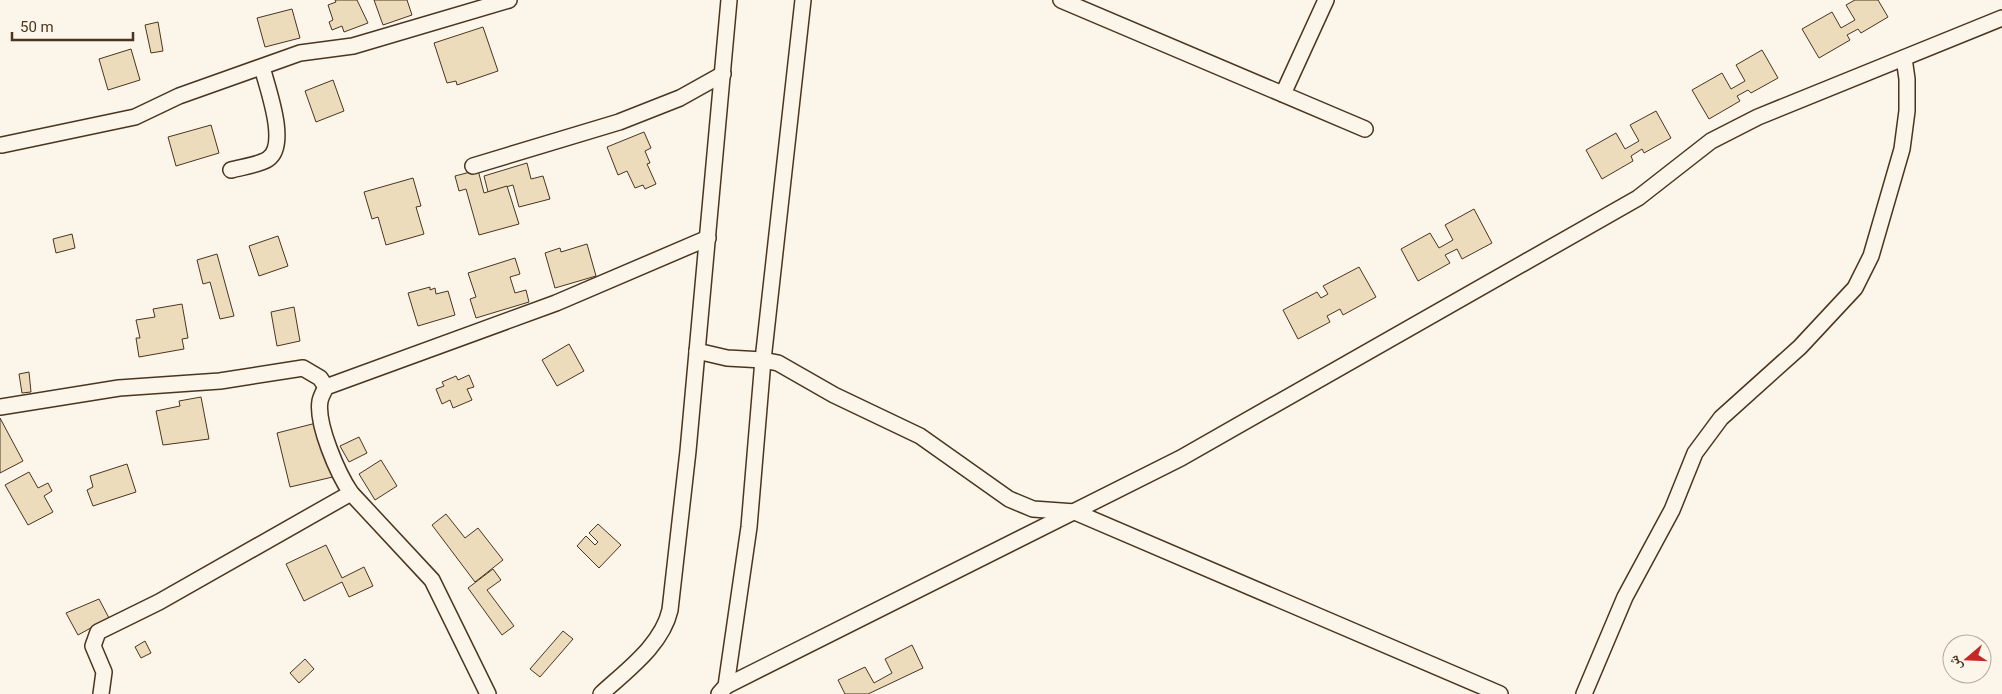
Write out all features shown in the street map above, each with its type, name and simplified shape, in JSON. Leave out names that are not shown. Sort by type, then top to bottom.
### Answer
[{"type":"street","points":[[2,145],[135,117],[179,96],[300,53],[353,46],[509,0]]},
{"type":"street","points":[[601,694],[647,651],[666,626],[676,575],[729,0]]},
{"type":"street","points":[[723,690],[749,527],[763,360],[803,0]]},
{"type":"street","points":[[1061,0],[1365,130]]},
{"type":"street","points":[[1283,94],[1326,0]]},
{"type":"street","points":[[723,690],[1000,547],[1075,512],[1181,458],[1610,215],[1638,198],[1711,141],[1758,117],[2002,18]]},
{"type":"street","points":[[1584,694],[1625,597],[1672,510],[1695,454],[1721,418],[1800,347],[1855,288],[1871,256],[1902,149],[1907,111],[1907,79],[1904,58]]},
{"type":"street","points":[[231,170],[269,159],[276,149],[278,136],[262,67]]},
{"type":"street","points":[[473,166],[619,122],[680,98],[723,74]]},
{"type":"street","points":[[488,694],[432,580],[351,493],[340,476],[331,454],[321,416],[320,403],[326,387],[556,303],[708,238]]},
{"type":"street","points":[[697,352],[727,358],[763,360],[778,363],[834,395],[920,436],[1009,498],[1033,509],[1075,512],[1500,694]]},
{"type":"street","points":[[0,406],[119,388],[220,381],[303,368],[320,378],[326,387]]},
{"type":"street","points":[[101,694],[104,672],[93,646],[98,632],[159,602],[351,493]]},
{"type":"building","points":[[335,0],[357,0],[368,23],[344,32],[342,26],[332,30],[329,22],[333,20],[328,5],[336,2]]},
{"type":"building","points":[[374,0],[407,0],[412,15],[383,25]]},
{"type":"building","points":[[1855,0],[1878,0],[1888,17],[1861,33],[1858,29],[1847,35],[1850,40],[1819,58],[1802,29],[1832,12],[1841,28],[1855,20],[1846,5]]},
{"type":"building","points":[[292,9],[300,38],[265,47],[257,18]]},
{"type":"building","points":[[158,22],[163,51],[151,53],[145,25]]},
{"type":"building","points":[[483,27],[498,71],[457,85],[456,81],[447,83],[434,43]]},
{"type":"building","points":[[131,49],[140,80],[108,90],[99,59]]},
{"type":"building","points":[[1762,50],[1778,78],[1751,93],[1748,90],[1737,96],[1740,101],[1709,119],[1692,90],[1722,73],[1731,89],[1745,81],[1736,65]]},
{"type":"building","points":[[333,80],[344,111],[316,122],[305,91]]},
{"type":"building","points":[[1656,111],[1671,138],[1644,153],[1642,149],[1631,156],[1633,161],[1602,179],[1586,150],[1616,133],[1625,149],[1639,141],[1630,125]]},
{"type":"building","points":[[211,125],[219,153],[176,166],[168,137]]},
{"type":"building","points":[[644,132],[651,148],[645,151],[650,163],[647,164],[656,184],[645,189],[643,185],[635,188],[627,171],[618,175],[607,147]]},
{"type":"building","points":[[527,163],[531,179],[543,176],[550,199],[519,207],[513,185],[488,192],[484,176]]},
{"type":"building","points":[[478,170],[484,193],[507,186],[519,224],[479,235],[466,189],[459,191],[455,176]]},
{"type":"building","points":[[413,178],[421,206],[416,207],[424,234],[386,245],[378,217],[372,219],[364,192]]},
{"type":"building","points":[[1474,209],[1492,243],[1462,259],[1457,249],[1445,255],[1450,263],[1418,281],[1401,249],[1430,233],[1439,248],[1453,240],[1445,225]]},
{"type":"building","points":[[72,234],[75,248],[56,253],[53,239]]},
{"type":"building","points":[[278,236],[288,266],[259,276],[249,246]]},
{"type":"building","points":[[587,244],[596,276],[555,288],[545,253],[560,248],[561,252]]},
{"type":"building","points":[[217,254],[234,316],[220,319],[210,282],[203,284],[197,260]]},
{"type":"building","points":[[515,258],[520,274],[510,277],[515,293],[526,290],[529,302],[476,318],[470,299],[476,297],[468,273]]},
{"type":"building","points":[[1359,267],[1376,297],[1343,315],[1340,309],[1327,316],[1330,322],[1298,339],[1283,310],[1317,292],[1321,298],[1328,294],[1323,286]]},
{"type":"building","points":[[430,287],[430,290],[435,288],[436,294],[448,291],[455,315],[418,326],[408,293]]},
{"type":"building","points":[[182,304],[188,338],[182,339],[184,349],[139,357],[136,338],[140,338],[136,320],[155,317],[153,309]]},
{"type":"building","points":[[294,307],[300,341],[277,346],[271,312]]},
{"type":"building","points":[[569,344],[584,371],[557,386],[542,360]]},
{"type":"building","points":[[29,372],[31,392],[22,393],[19,374]]},
{"type":"building","points":[[469,375],[474,387],[467,389],[472,400],[453,408],[450,400],[442,404],[436,389],[444,386],[442,382],[456,376],[458,380]]},
{"type":"building","points":[[201,397],[209,439],[163,445],[156,411],[180,406],[179,401]]},
{"type":"building","points":[[0,418],[23,461],[0,473]]},
{"type":"building","points":[[324,421],[337,476],[290,487],[277,433]]},
{"type":"building","points":[[359,437],[367,453],[349,462],[340,446]]},
{"type":"building","points":[[381,460],[397,486],[375,500],[359,474]]},
{"type":"building","points":[[127,464],[136,492],[93,506],[87,490],[93,487],[90,476]]},
{"type":"building","points":[[29,472],[38,488],[48,483],[52,491],[44,496],[53,512],[28,525],[5,485]]},
{"type":"building","points":[[446,514],[465,538],[478,528],[503,560],[475,582],[432,525]]},
{"type":"building","points":[[598,524],[621,545],[599,568],[577,546],[586,536],[595,545],[598,542],[589,533]]},
{"type":"building","points":[[326,545],[342,578],[364,567],[373,586],[349,597],[342,582],[304,601],[286,564]]},
{"type":"building","points":[[493,569],[501,580],[487,590],[514,626],[502,635],[468,588]]},
{"type":"building","points":[[99,599],[109,618],[78,635],[66,613]]},
{"type":"building","points":[[563,631],[573,639],[540,677],[530,669]]},
{"type":"building","points":[[145,641],[151,653],[141,658],[135,647]]},
{"type":"building","points":[[912,645],[923,668],[868,694],[845,694],[838,680],[865,667],[874,683],[892,673],[885,659]]},
{"type":"building","points":[[305,659],[314,669],[299,683],[290,673]]}]
